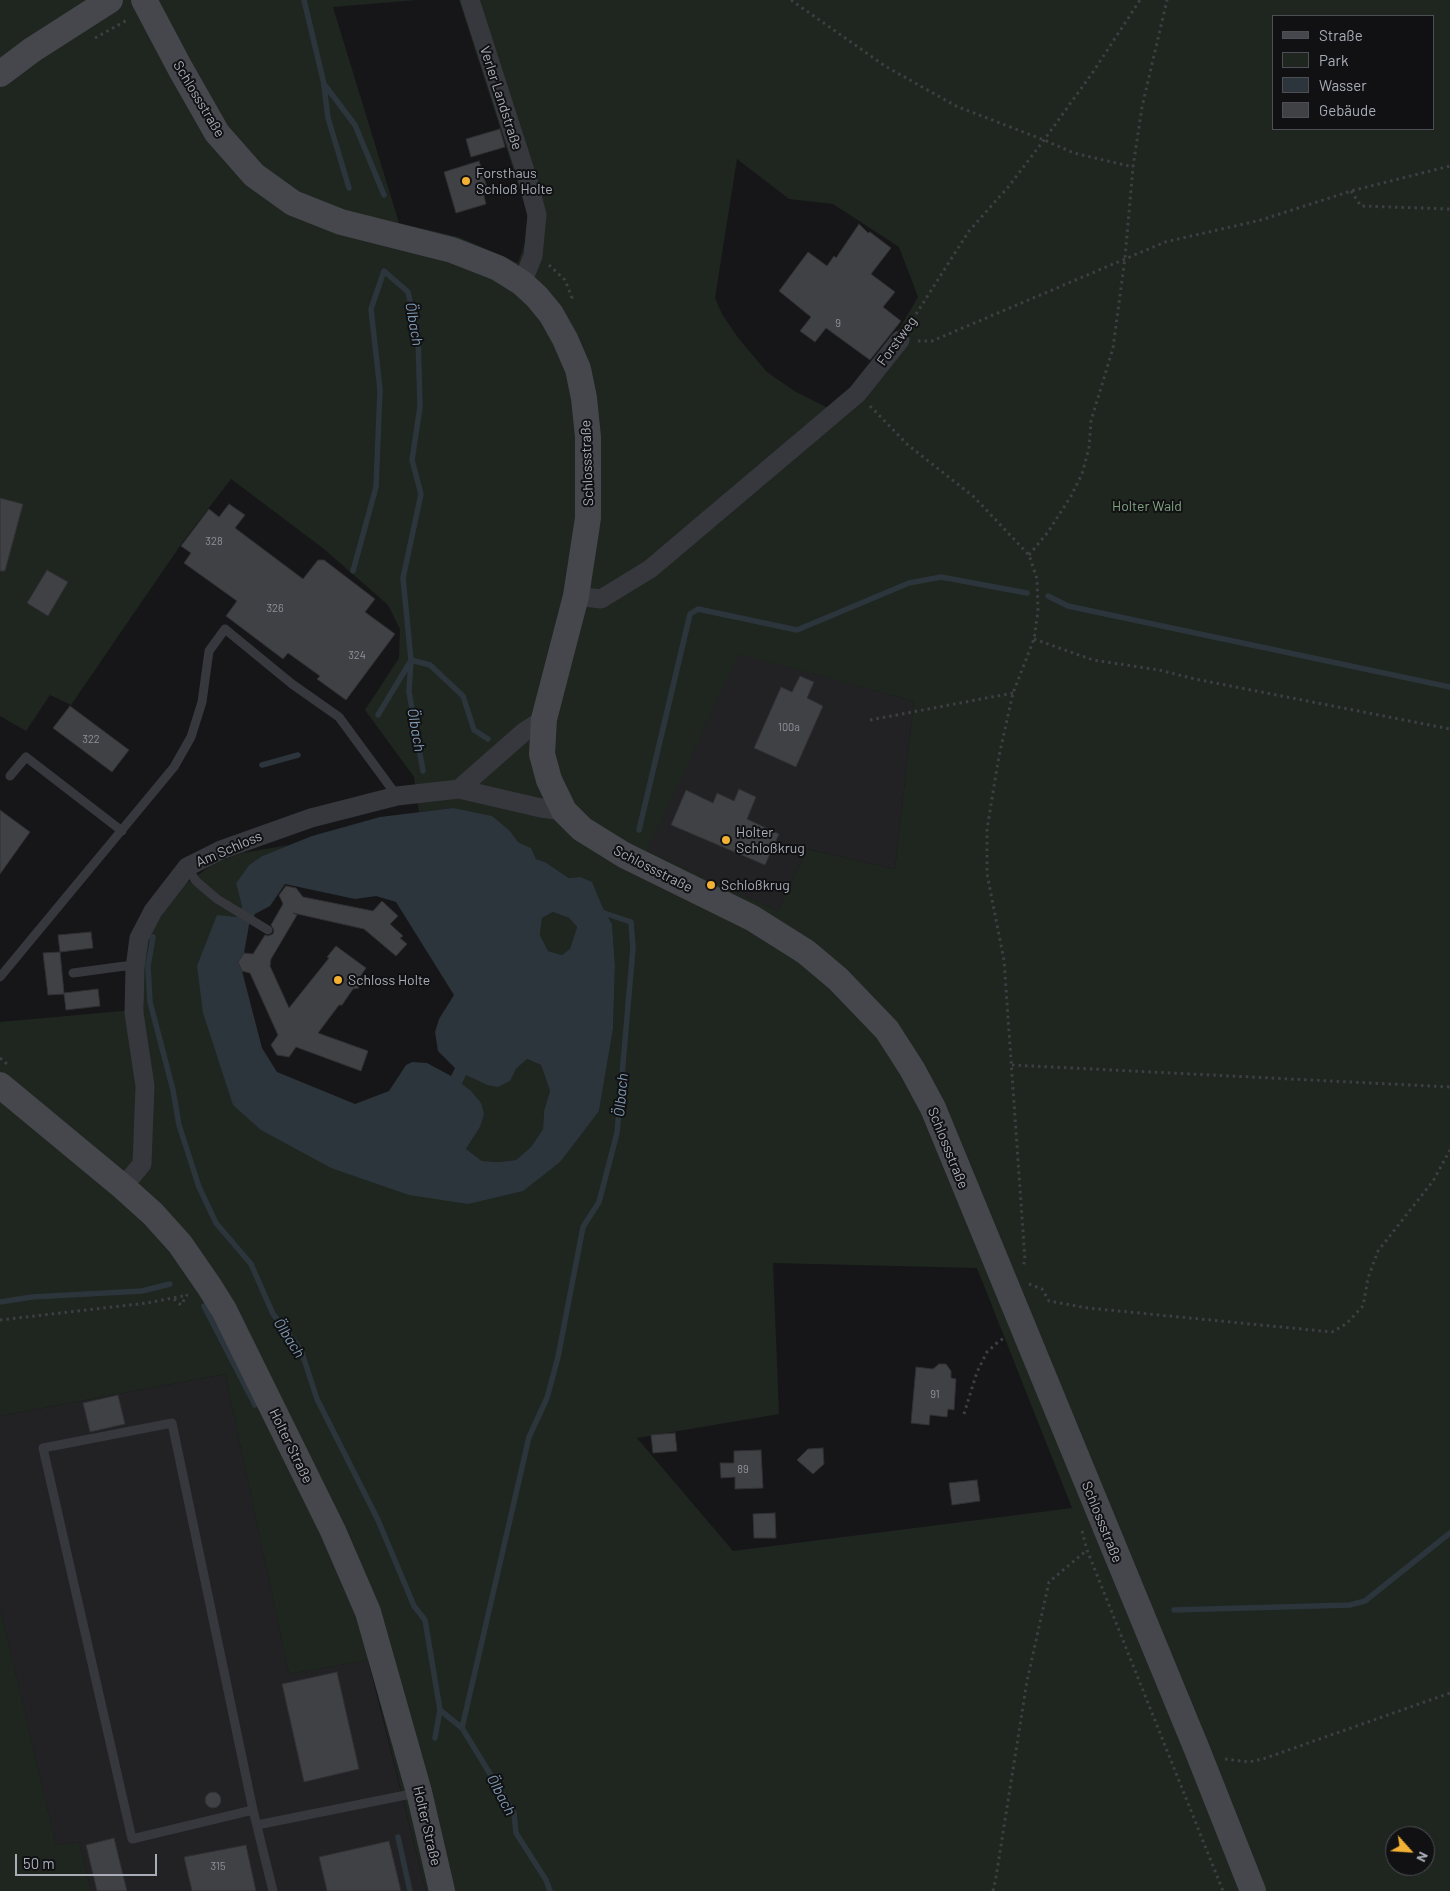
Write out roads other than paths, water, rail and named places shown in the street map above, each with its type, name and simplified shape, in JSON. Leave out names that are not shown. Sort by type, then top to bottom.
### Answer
[{"type":"main road","points":[[0,74],[32,50],[110,0]]},
{"type":"main road","name":"Schlossstraße","points":[[144,0],[217,133],[254,175],[293,203],[325,216],[341,222],[452,250],[498,268],[522,283],[551,314],[565,338],[578,369],[584,398],[588,437],[588,518],[576,596],[544,719],[542,754],[549,780],[564,811],[582,829],[624,855],[752,918],[806,952],[838,979],[887,1030],[912,1069],[933,1108],[1012,1284],[1094,1531],[1198,1752],[1253,1891]]},
{"type":"main road","name":"Holter Straße","points":[[0,1085],[153,1214],[180,1244],[199,1290],[224,1310],[333,1531],[368,1612],[419,1792],[442,1891]]},
{"type":"street","name":"Verler Landstraße","points":[[470,0],[527,177],[536,214],[533,256],[522,283]]},
{"type":"street","name":"Forstweg","points":[[576,596],[601,599],[650,569],[857,394],[900,340]]},
{"type":"street","points":[[459,789],[525,731],[544,719]]},
{"type":"street","name":"Am Schloss","points":[[123,1187],[142,1164],[145,1086],[134,1012],[135,968],[139,938],[149,918],[186,867],[221,850],[311,818],[397,796],[459,789],[541,808],[564,811]]},
{"type":"lane","points":[[0,977],[174,767],[191,737],[202,702],[209,651],[225,629],[292,684],[339,717],[397,796]]},
{"type":"lane","points":[[10,776],[26,757],[122,831]]},
{"type":"lane","points":[[186,867],[196,881],[217,898],[268,930]]},
{"type":"lane","points":[[73,973],[125,966],[135,968]]},
{"type":"lane","points":[[253,1810],[132,1839],[43,1448],[172,1423],[253,1810],[274,1891]]},
{"type":"lane","points":[[257,1825],[419,1792]]},
{"type":"water","points":[[453,808],[492,816],[510,831],[518,842],[531,848],[536,859],[545,862],[569,878],[580,877],[592,882],[612,924],[615,965],[613,1029],[599,1111],[560,1162],[523,1191],[468,1204],[409,1195],[331,1168],[261,1130],[233,1105],[203,1013],[197,966],[217,915],[236,917],[242,907],[236,883],[249,865],[262,856],[312,836],[380,817]],"holes":[[[285,884],[355,899],[376,896],[396,902],[454,995],[439,1019],[435,1032],[438,1051],[455,1068],[451,1076],[427,1063],[412,1062],[406,1065],[389,1091],[355,1104],[277,1072],[262,1048],[238,962],[244,953],[249,925],[255,914],[270,906]],[[553,912],[569,918],[577,927],[570,949],[562,955],[548,951],[540,935],[542,918]],[[527,1059],[541,1065],[550,1091],[544,1111],[543,1129],[531,1147],[516,1160],[482,1161],[466,1149],[480,1127],[484,1114],[481,1103],[462,1084],[466,1075],[487,1085],[498,1087],[510,1081],[516,1069]]]},
{"type":"waterway","name":"Ölbach","points":[[304,0],[324,84],[355,125],[384,195]]},
{"type":"waterway","name":"Ölbach","points":[[324,86],[328,118],[349,188]]},
{"type":"waterway","name":"Ölbach","points":[[353,571],[376,487],[380,390],[371,309],[384,271],[408,292],[418,335],[420,407],[412,460],[421,494],[403,578],[411,660],[430,665],[463,696],[474,730],[488,739]]},
{"type":"waterway","points":[[639,830],[690,614],[698,609],[797,630],[909,583],[941,577],[1027,593]]},
{"type":"waterway","points":[[1048,596],[1068,606],[1450,687]]},
{"type":"waterway","name":"Ölbach","points":[[411,660],[409,692],[423,771]]},
{"type":"waterway","name":"Ölbach","points":[[378,715],[410,662]]},
{"type":"waterway","name":"Ölbach","points":[[262,765],[298,755]]},
{"type":"waterway","name":"Ölbach","points":[[550,1891],[546,1880],[516,1833],[514,1813],[462,1728],[529,1437],[547,1398],[558,1357],[583,1227],[599,1202],[617,1133],[633,948],[631,922],[601,912]]},
{"type":"waterway","name":"Ölbach","points":[[153,937],[148,966],[150,1002],[173,1090],[179,1125],[199,1187],[216,1223],[251,1264],[273,1314],[301,1350],[317,1399],[378,1520],[414,1606],[425,1620],[440,1710],[462,1728]]},
{"type":"waterway","points":[[0,1302],[32,1297],[142,1291],[170,1284]]},
{"type":"waterway","points":[[204,1306],[255,1405]]},
{"type":"waterway","points":[[1174,1610],[1350,1605],[1365,1601],[1450,1533]]},
{"type":"waterway","points":[[435,1738],[440,1710]]},
{"type":"waterway","points":[[398,1837],[410,1891]]},
{"type":"place","name":"Forsthaus Schloß Holte","points":[[466,181]]},
{"type":"place","name":"Holter Schloßkrug","points":[[726,840]]},
{"type":"place","name":"Schloßkrug","points":[[711,885]]},
{"type":"place","name":"Schloss Holte","points":[[338,980]]},
{"type":"park label","name":"Holter Wald","points":[[1147,506]]}]
